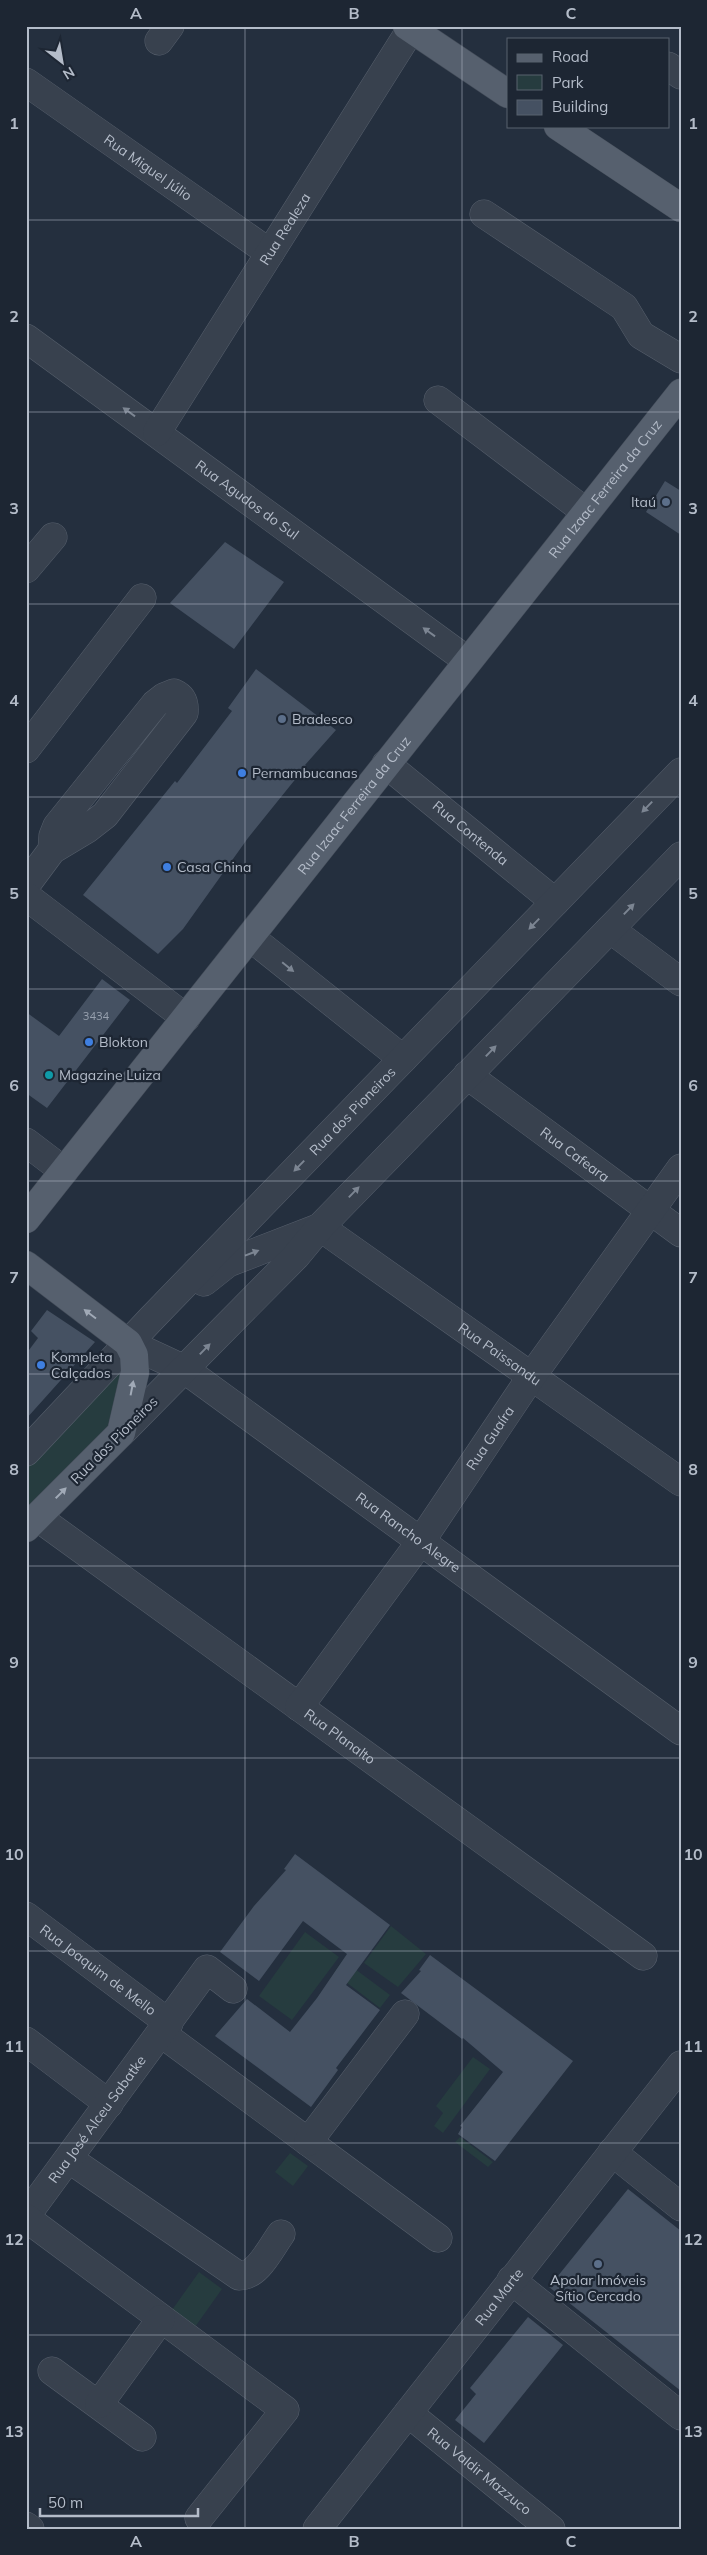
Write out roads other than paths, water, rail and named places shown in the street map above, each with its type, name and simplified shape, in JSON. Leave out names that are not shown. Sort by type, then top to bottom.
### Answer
[{"type":"main road","points":[[410,27],[507,93]]},
{"type":"main road","points":[[561,128],[678,200]]},
{"type":"main road","name":"Rua Izaac Ferreira da Cruz","points":[[26,1219],[681,393]]},
{"type":"main road","name":"Rua Rancho Alegre","points":[[26,1265],[128,1343]]},
{"type":"main road","points":[[121,1433],[135,1372],[134,1355],[128,1343]]},
{"type":"main road","name":"Rua dos Pioneiros","points":[[31,1523],[121,1433]]},
{"type":"street","name":"Rua Realeza","points":[[157,432],[270,254],[410,27]]},
{"type":"street","points":[[670,67],[681,75]]},
{"type":"street","name":"Rua Miguel Júlio","points":[[26,82],[270,254]]},
{"type":"street","points":[[484,214],[624,307],[642,335],[681,359]]},
{"type":"street","name":"Rua Agudos do Sul","points":[[26,338],[468,661]]},
{"type":"street","points":[[438,400],[586,512]]},
{"type":"street","points":[[26,569],[53,537]]},
{"type":"street","points":[[26,749],[142,598]]},
{"type":"street","points":[[26,886],[52,850],[87,829],[105,815],[184,713],[185,704],[180,696],[174,693],[164,696],[155,704],[58,826],[53,836],[52,850]]},
{"type":"street","name":"Rua Contenda","points":[[386,764],[555,902]]},
{"type":"street","name":"Rua dos Pioneiros","points":[[26,1452],[128,1343],[681,772]]},
{"type":"street","name":"Rua dos Pioneiros","points":[[121,1433],[296,1256],[320,1227],[681,856]]},
{"type":"street","points":[[26,896],[186,1018]]},
{"type":"street","points":[[610,929],[681,982]]},
{"type":"street","points":[[250,937],[403,1059]]},
{"type":"street","name":"Rua Cafeara","points":[[467,1075],[681,1233]]},
{"type":"street","points":[[26,1142],[64,1171]]},
{"type":"street","name":"Rua Guaíra","points":[[299,1707],[420,1541],[531,1377],[681,1168]]},
{"type":"street","points":[[128,1343],[228,1263],[320,1227]]},
{"type":"street","name":"Rua Paissandu","points":[[320,1227],[681,1482]]},
{"type":"street","name":"Rua Rancho Alegre","points":[[128,1343],[184,1369],[681,1731]]},
{"type":"street","name":"Rua Planalto","points":[[31,1523],[299,1707],[643,1956]]},
{"type":"street","name":"Rua Joaquim de Mello","points":[[30,1925],[165,2028],[314,2147],[438,2238]]},
{"type":"street","name":"Rua José Alceu Sabatke","points":[[26,2217],[165,2028],[184,1997],[207,1969],[233,1989]]},
{"type":"street","points":[[314,2147],[409,2019]]},
{"type":"street","points":[[26,2041],[109,2104]]},
{"type":"street","name":"Rua Marte","points":[[317,2529],[681,2065]]},
{"type":"street","points":[[612,2152],[681,2207]]},
{"type":"street","points":[[69,2159],[239,2276],[248,2276],[254,2271],[281,2234]]},
{"type":"street","points":[[26,2217],[285,2410],[198,2518]]},
{"type":"street","points":[[512,2280],[681,2416]]},
{"type":"street","points":[[99,2404],[162,2319]]},
{"type":"street","points":[[52,2371],[142,2437]]},
{"type":"street","name":"Rua Valdir Mazzuco","points":[[408,2413],[551,2529]]},
{"type":"street","points":[[26,2526],[30,2529]]},
{"type":"place","name":"Itaú","points":[[666,502]]},
{"type":"place","name":"Bradesco","points":[[282,719]]},
{"type":"place","name":"Pernambucanas","points":[[242,773]]},
{"type":"place","name":"Casa China","points":[[167,867]]},
{"type":"place","name":"Blokton","points":[[89,1042]]},
{"type":"place","name":"Magazine Luiza","points":[[49,1075]]},
{"type":"place","name":"Kompleta Calçados","points":[[41,1365]]},
{"type":"place","name":"Apolar Imóveis Sítio Cercado","points":[[598,2264]]}]
